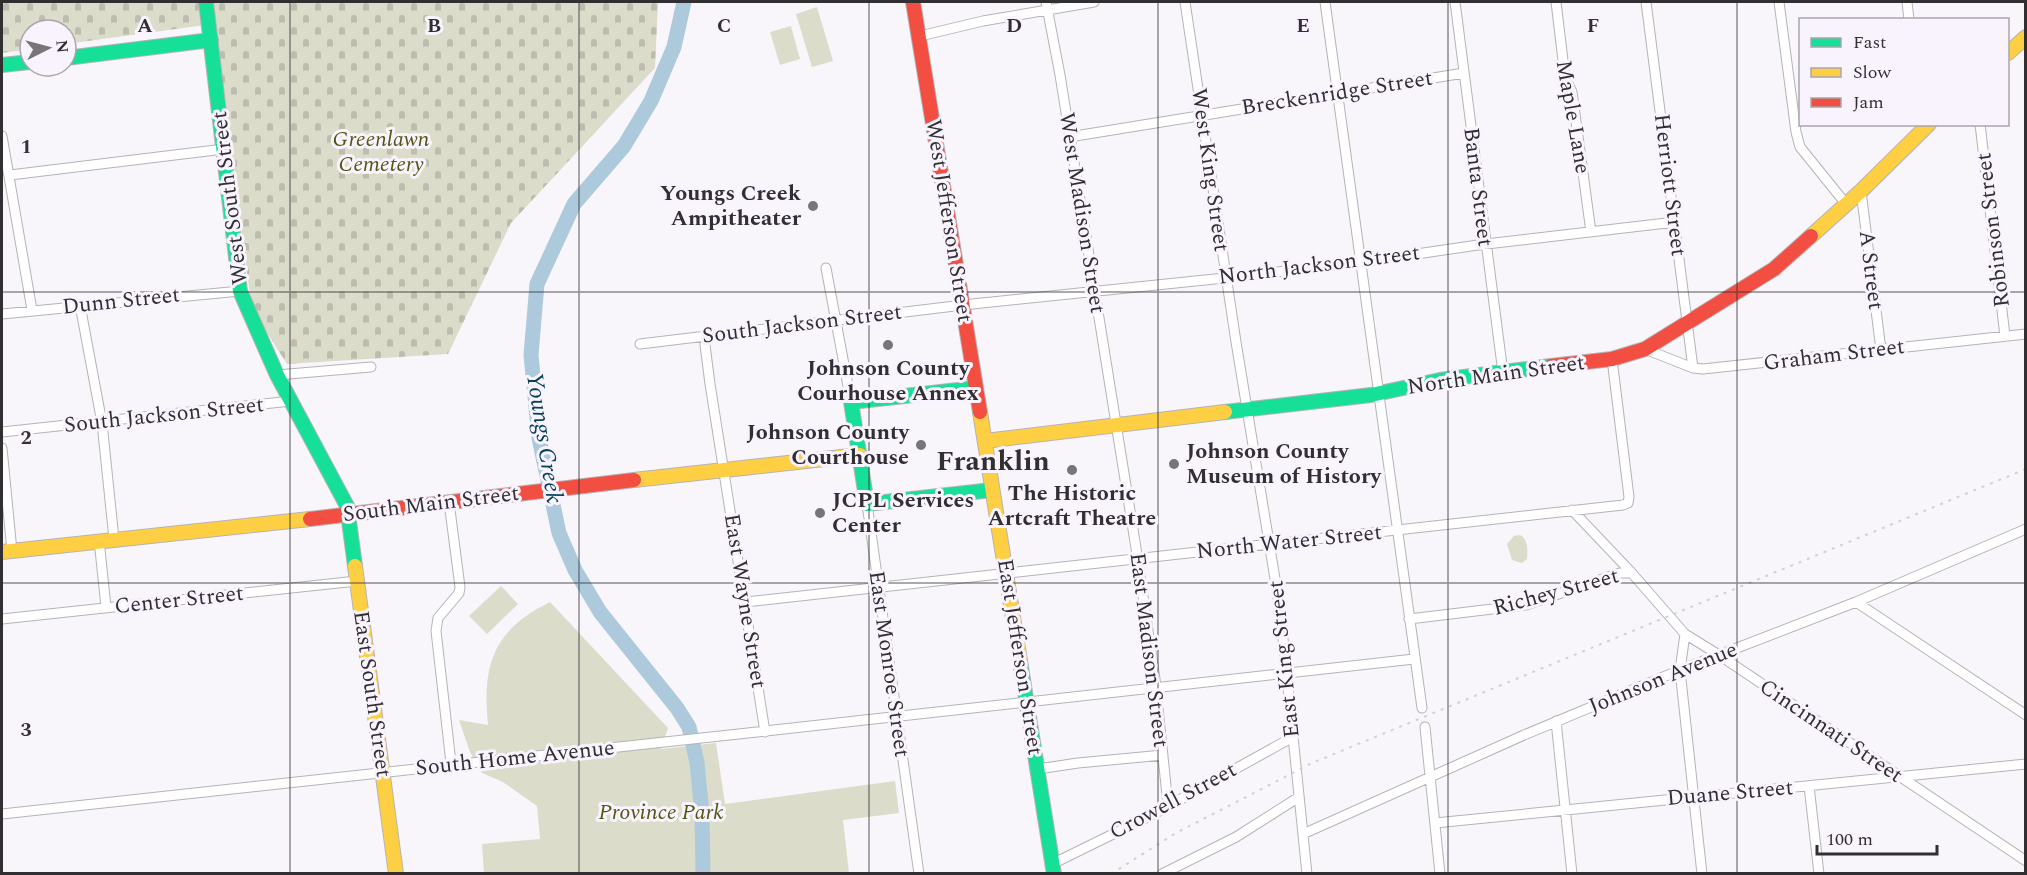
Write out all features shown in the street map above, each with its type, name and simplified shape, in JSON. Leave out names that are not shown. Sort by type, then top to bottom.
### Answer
[{"type":"street","name":"West South Street","points":[[206,2],[240,291],[278,375],[345,501],[348,515]]},
{"type":"street","name":"West Jefferson Street","points":[[913,2],[984,441]]},
{"type":"street","points":[[920,36],[1047,6],[1094,2]]},
{"type":"street","name":"West King Street","points":[[1185,2],[1247,410]]},
{"type":"street","points":[[1325,2],[1422,708]]},
{"type":"street","name":"Banta Street","points":[[1455,2],[1503,373]]},
{"type":"street","name":"Maple Lane","points":[[1556,2],[1565,77],[1572,92],[1591,232]]},
{"type":"street","name":"Herriott Street","points":[[1646,2],[1693,368]]},
{"type":"street","points":[[1779,2],[1796,132],[1800,147],[1846,204]]},
{"type":"street","points":[[1907,2],[1910,18]]},
{"type":"street","name":"West Madison Street","points":[[1047,6],[1116,425]]},
{"type":"street","points":[[2009,51],[2025,37]]},
{"type":"street","points":[[78,57],[211,40]]},
{"type":"street","points":[[2,65],[18,63]]},
{"type":"street","name":"Breckenridge Street","points":[[1069,137],[1464,73]]},
{"type":"street","name":"North Main Street","points":[[984,441],[1378,393],[1430,382],[1612,359],[1645,349],[1774,269],[1861,191],[1927,126]]},
{"type":"street","name":"Robinson Street","points":[[1980,126],[2005,336]]},
{"type":"street","points":[[2,136],[32,310]]},
{"type":"street","points":[[10,175],[224,149]]},
{"type":"street","name":"A Street","points":[[1861,191],[1881,350]]},
{"type":"street","name":"North Jackson Street","points":[[963,305],[1226,278],[1675,222]]},
{"type":"street","points":[[826,268],[851,402],[976,388]]},
{"type":"street","name":"Dunn Street","points":[[2,314],[240,291]]},
{"type":"street","points":[[80,305],[102,423],[114,539]]},
{"type":"street","name":"South Jackson Street","points":[[640,344],[707,334],[963,305]]},
{"type":"street","name":"East Wayne Street","points":[[707,334],[705,345],[765,732]]},
{"type":"street","name":"Graham Street","points":[[1645,349],[1693,368],[1722,368],[2025,334]]},
{"type":"street","name":"North Water Street","points":[[746,602],[1623,505],[1629,500],[1612,359]]},
{"type":"street","points":[[278,375],[371,367]]},
{"type":"street","name":"South Jackson Street","points":[[2,432],[291,401]]},
{"type":"street","name":"East Monroe Street","points":[[851,402],[919,873]]},
{"type":"street","name":"East King Street","points":[[1247,410],[1280,609],[1307,873]]},
{"type":"street","name":"East Madison Street","points":[[1116,425],[1156,689],[1168,806]]},
{"type":"street","name":"East Jefferson Street","points":[[984,441],[1053,869]]},
{"type":"street","points":[[2,448],[7,551]]},
{"type":"street","name":"South Main Street","points":[[7,551],[348,515],[860,455]]},
{"type":"street","points":[[867,504],[993,490]]},
{"type":"street","points":[[449,502],[460,587],[459,593],[438,618],[436,631],[451,763]]},
{"type":"street","name":"Cincinnati Street","points":[[1572,510],[1632,573],[1685,634],[2025,861]]},
{"type":"street","name":"East South Street","points":[[348,515],[396,873]]},
{"type":"street","name":"Johnson Avenue","points":[[1303,834],[1556,721],[1856,602],[2025,529]]},
{"type":"street","points":[[99,540],[106,607]]},
{"type":"street","name":"Richey Street","points":[[1409,619],[1526,604],[1620,573],[1632,573]]},
{"type":"street","name":"Center Street","points":[[2,619],[357,580]]},
{"type":"street","points":[[1856,602],[2025,715]]},
{"type":"street","points":[[1685,634],[1680,670],[1702,873]]},
{"type":"street","name":"South Home Avenue","points":[[2,814],[1414,659]]},
{"type":"street","points":[[1556,721],[1572,873]]},
{"type":"street","points":[[1425,727],[1440,873]]},
{"type":"street","name":"Crowell Street","points":[[1053,869],[1293,737]]},
{"type":"street","points":[[1038,769],[1163,754]]},
{"type":"street","name":"Duane Street","points":[[1435,823],[2025,764]]},
{"type":"street","points":[[1809,786],[1819,873]]},
{"type":"street","points":[[1162,873],[1173,871],[1236,837],[1299,797]]},
{"type":"green space","name":"Greenlawn Cemetery","points":[[2,2],[658,2],[655,68],[511,223],[448,354],[287,364],[252,309],[213,24],[78,42],[78,18],[18,18],[18,51],[2,53]]},
{"type":"green space","points":[[817,7],[833,61],[812,67],[796,14]]},
{"type":"green space","points":[[791,26],[800,59],[780,65],[770,32]]},
{"type":"green space","points":[[1520,535],[1525,539],[1527,549],[1527,559],[1522,563],[1512,560],[1507,544],[1514,536]]},
{"type":"green space","points":[[501,586],[518,604],[487,634],[469,616]]},
{"type":"green space","name":"Province Park","points":[[550,602],[668,728],[661,749],[716,743],[725,804],[895,781],[899,813],[843,820],[849,873],[484,873],[482,844],[540,839],[537,806],[503,782],[482,773],[470,752],[459,720],[488,725],[487,684],[495,652],[515,625]]},
{"type":"waterway","name":"Youngs Creek","points":[[684,2],[674,47],[651,101],[624,146],[574,204],[537,284],[531,355],[539,438],[559,533],[575,570],[600,612],[677,708],[689,727],[697,763],[702,814],[703,874]]},
{"type":"railway","points":[[1111,874],[1176,833],[1312,763],[2026,469]]},
{"type":"traffic: fast","points":[[206,2],[240,291],[277,375],[347,506],[355,566]]},
{"type":"traffic: fast","points":[[78,57],[211,40]]},
{"type":"traffic: fast","points":[[2,65],[18,63]]},
{"type":"traffic: fast","points":[[1225,412],[1371,395],[1440,380],[1551,366]]},
{"type":"traffic: fast","points":[[976,388],[851,402],[867,504],[992,490]]},
{"type":"traffic: fast","points":[[1021,667],[1054,874]]},
{"type":"traffic: slow","points":[[2009,52],[2026,37]]},
{"type":"traffic: slow","points":[[1811,236],[1927,126]]},
{"type":"traffic: slow","points":[[980,412],[1021,667]]},
{"type":"traffic: slow","points":[[985,441],[1225,412]]},
{"type":"traffic: slow","points":[[634,480],[860,455]]},
{"type":"traffic: slow","points":[[2,552],[310,519]]},
{"type":"traffic: slow","points":[[355,566],[396,874]]},
{"type":"traffic: jam","points":[[913,2],[980,412]]},
{"type":"traffic: jam","points":[[1551,366],[1612,359],[1645,349],[1774,269],[1811,236]]},
{"type":"traffic: jam","points":[[310,519],[634,480]]},
{"type":"place","name":"Youngs Creek Ampitheater","points":[[813,206]]},
{"type":"place","name":"Johnson County Courhouse Annex","points":[[888,345]]},
{"type":"place","name":"Johnson County Courthouse","points":[[921,445]]},
{"type":"place","name":"Johnson County Museum of History","points":[[1174,464]]},
{"type":"place","name":"The Historic Artcraft Theatre","points":[[1072,470]]},
{"type":"place","name":"JCPL Services Center","points":[[820,513]]},
{"type":"district","name":"Franklin","points":[[993,461]]}]
